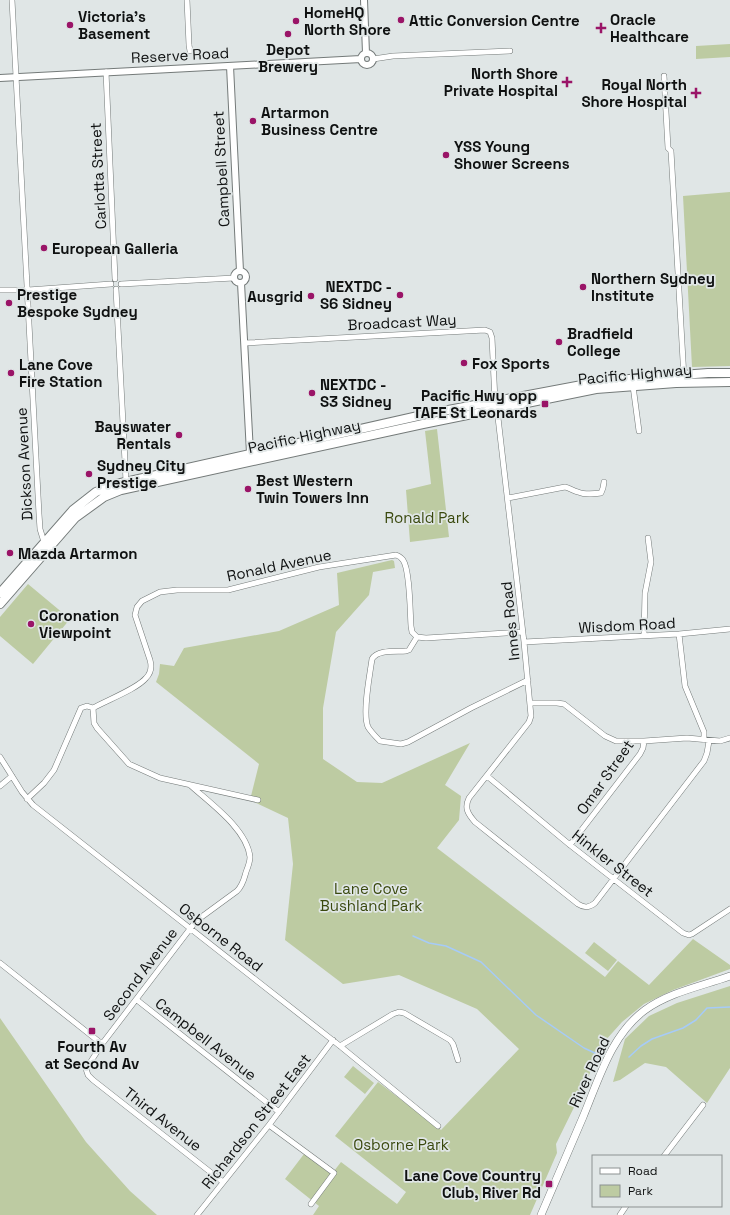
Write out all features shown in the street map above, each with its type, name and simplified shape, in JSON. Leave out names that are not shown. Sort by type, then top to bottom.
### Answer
[{"type":"main road","name":"Pacific Highway","points":[[0,604],[70,523],[82,512],[104,497],[129,488],[430,422],[496,405],[596,389],[684,379],[714,372],[730,373]]},
{"type":"main road","name":"Pacific Highway","points":[[0,593],[66,517],[84,501],[103,488],[126,481],[250,453],[496,405],[603,381],[684,379],[730,382]]},
{"type":"main road","points":[[250,453],[251,462]]},
{"type":"main road","name":"River Road","points":[[541,1215],[610,1054],[627,1027],[646,1009],[665,998],[730,976]]},
{"type":"street","name":"Dickson Avenue","points":[[12,0],[39,514],[40,529],[44,542]]},
{"type":"street","points":[[187,0],[190,51]]},
{"type":"street","points":[[364,0],[366,53],[363,54],[363,63],[368,64],[372,63],[373,59],[393,56],[510,51]]},
{"type":"street","points":[[366,53],[372,55],[373,59]]},
{"type":"street","name":"Reserve Road","points":[[0,78],[362,59]]},
{"type":"street","name":"Campbell Street","points":[[230,66],[240,271]]},
{"type":"street","name":"Carlotta Street","points":[[106,72],[115,279]]},
{"type":"street","points":[[664,76],[668,148],[671,151],[684,379]]},
{"type":"street","points":[[234,278],[236,272],[244,272],[246,277],[245,281],[241,283]]},
{"type":"street","points":[[116,289],[121,284],[234,278],[236,281],[241,283]]},
{"type":"street","points":[[111,284],[112,280],[115,279],[121,284]]},
{"type":"street","points":[[241,283],[250,453]]},
{"type":"street","points":[[0,290],[28,290],[111,284]]},
{"type":"street","points":[[111,284],[113,288],[116,289],[126,481]]},
{"type":"street","name":"Broadcast Way","points":[[245,343],[485,330],[490,332],[492,338],[496,405]]},
{"type":"street","points":[[633,386],[639,431]]},
{"type":"street","name":"Innes Road","points":[[496,405],[531,702],[531,716],[529,722],[469,798],[466,809],[474,822],[582,907],[587,907],[595,903],[614,879]]},
{"type":"street","points":[[508,498],[566,487],[578,492],[590,494],[601,492],[604,482]]},
{"type":"street","points":[[644,635],[645,593],[651,562],[648,538]]},
{"type":"street","name":"Ronald Avenue","points":[[27,799],[44,783],[54,770],[81,708],[87,706],[93,708],[147,678],[151,665],[135,615],[139,604],[144,599],[165,591],[228,590],[319,567],[396,555],[400,557],[405,564],[411,626],[412,632],[417,637]]},
{"type":"street","name":"Wisdom Road","points":[[524,642],[680,634],[730,628]]},
{"type":"street","points":[[523,632],[426,638],[417,637],[409,650],[380,653],[374,656],[372,659],[366,704],[368,726],[380,741],[401,744],[408,742],[471,708],[528,680]]},
{"type":"street","points":[[614,879],[704,760],[707,753],[704,732],[685,686],[680,634]]},
{"type":"street","points":[[531,702],[564,704],[610,740],[644,741],[687,738],[720,741],[730,738]]},
{"type":"street","points":[[93,708],[94,723],[97,728],[129,764],[160,778],[258,800]]},
{"type":"street","name":"Omar Street","points":[[570,845],[640,754],[644,741]]},
{"type":"street","name":"Osborne Road","points":[[0,757],[27,799],[333,1040],[438,1126]]},
{"type":"street","points":[[0,786],[12,776]]},
{"type":"street","name":"Hinkler Street","points":[[486,776],[570,845],[686,934],[696,932],[730,909]]},
{"type":"street","name":"Second Avenue","points":[[88,1075],[86,1069],[102,1044],[137,1000],[190,928],[206,912],[241,886],[250,860],[250,855],[241,832],[190,785]]},
{"type":"street","points":[[0,964],[102,1044]]},
{"type":"street","name":"Campbell Avenue","points":[[137,1000],[279,1112]]},
{"type":"street","points":[[340,1046],[393,1014],[399,1012],[404,1013],[450,1040],[453,1044],[458,1060]]},
{"type":"street","name":"Richardson Street East","points":[[197,1215],[269,1125],[333,1040]]},
{"type":"street","name":"Third Avenue","points":[[88,1075],[223,1182]]},
{"type":"street","points":[[665,1155],[703,1105]]},
{"type":"street","points":[[269,1125],[334,1173],[311,1204]]},
{"type":"green space","points":[[730,44],[730,57],[696,59],[696,46]]},
{"type":"green space","points":[[730,192],[730,366],[692,367],[683,196]]},
{"type":"green space","name":"Ronald Park","points":[[437,429],[449,537],[410,542],[406,490],[431,484],[425,431]]},
{"type":"green space","name":"Lane Cove Bushland Park","points":[[392,560],[394,561],[395,568],[373,572],[369,595],[336,632],[323,708],[323,759],[357,782],[382,783],[470,743],[445,785],[461,796],[459,820],[437,848],[605,977],[618,961],[649,985],[693,939],[730,965],[730,969],[673,990],[644,1004],[622,1022],[595,1052],[590,1073],[556,1144],[557,1153],[530,1215],[313,1215],[319,1206],[285,1179],[304,1154],[272,1129],[275,1126],[334,1171],[341,1162],[397,1204],[406,1192],[335,1136],[378,1082],[441,1130],[519,1049],[477,1009],[399,975],[343,984],[285,940],[293,864],[288,818],[250,800],[259,764],[156,682],[160,664],[174,666],[184,648],[279,631],[339,605],[337,573]]},
{"type":"green space","points":[[28,584],[70,619],[33,664],[0,636],[0,617]]},
{"type":"green space","points":[[594,942],[617,960],[608,971],[585,953]]},
{"type":"green space","points":[[730,986],[730,1068],[707,1103],[666,1067],[645,1063],[620,1080],[613,1082],[625,1039],[649,1016],[677,1003]]},
{"type":"green space","points":[[0,1018],[86,1142],[130,1191],[157,1215],[0,1215]]},
{"type":"green space","points":[[353,1066],[374,1083],[365,1094],[344,1077]]},
{"type":"waterway","points":[[413,936],[429,943],[446,946],[481,962],[536,1015],[584,1048],[597,1054]]},
{"type":"waterway","points":[[629,1057],[641,1046],[652,1039],[683,1028],[696,1020],[707,1008],[730,1007]]},
{"type":"place","name":"Attic Conversion Centre","points":[[401,20]]},
{"type":"place","name":"HomeHQ North Shore","points":[[296,21]]},
{"type":"place","name":"Victoria's Basement","points":[[70,25]]},
{"type":"place","name":"Oracle Healthcare","points":[[601,28]]},
{"type":"place","name":"Depot Brewery","points":[[288,34]]},
{"type":"place","name":"North Shore Private Hospital","points":[[567,82]]},
{"type":"place","name":"Royal North Shore Hospital","points":[[696,93]]},
{"type":"place","name":"Artarmon Business Centre","points":[[253,121]]},
{"type":"place","name":"YSS Young Shower Screens","points":[[446,155]]},
{"type":"place","name":"European Galleria","points":[[44,248]]},
{"type":"place","name":"Northern Sydney Institute","points":[[583,287]]},
{"type":"place","name":"NEXTDC - S6 Sidney","points":[[400,295]]},
{"type":"place","name":"Ausgrid","points":[[311,296]]},
{"type":"place","name":"Prestige Bespoke Sydney","points":[[9,303]]},
{"type":"place","name":"Bradfield College","points":[[559,342]]},
{"type":"place","name":"Fox Sports","points":[[464,363]]},
{"type":"place","name":"Lane Cove Fire Station","points":[[11,373]]},
{"type":"place","name":"NEXTDC - S3 Sidney","points":[[312,393]]},
{"type":"place","name":"Pacific Hwy opp TAFE St Leonards","points":[[545,404]]},
{"type":"place","name":"Bayswater Rentals","points":[[179,435]]},
{"type":"place","name":"Sydney City Prestige","points":[[89,474]]},
{"type":"place","name":"Best Western Twin Towers Inn","points":[[248,489]]},
{"type":"place","name":"Mazda Artarmon","points":[[10,553]]},
{"type":"place","name":"Coronation Viewpoint","points":[[31,624]]},
{"type":"place","name":"Fourth Av at Second Av","points":[[92,1031]]},
{"type":"place","name":"Lane Cove Country Club, River Rd","points":[[549,1184]]},
{"type":"park label","name":"Osborne Park","points":[[401,1144]]}]
